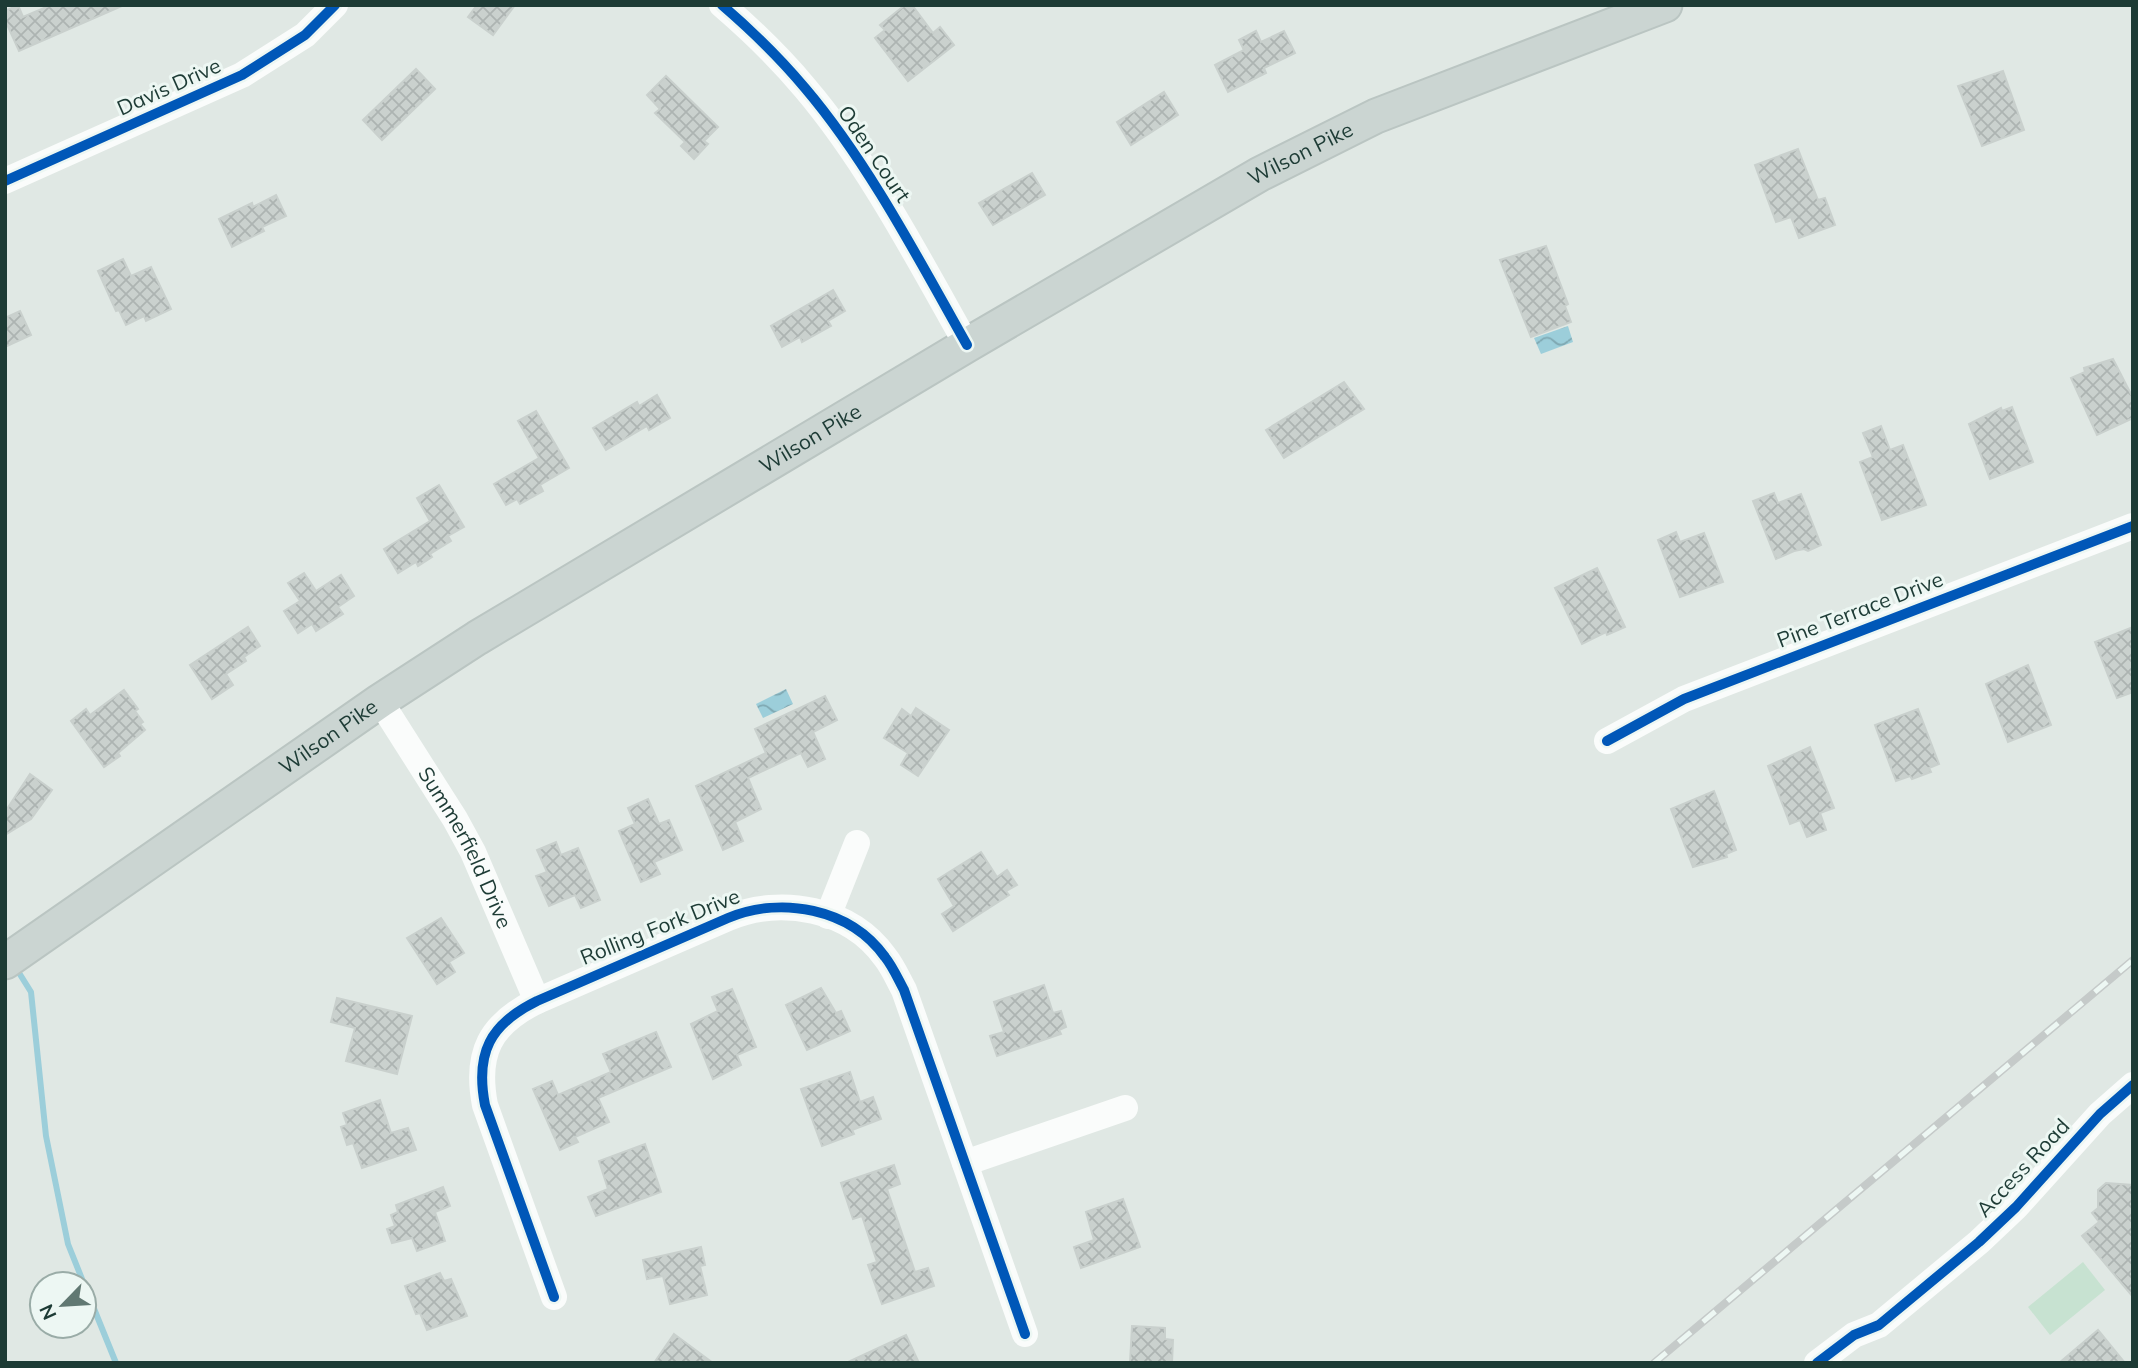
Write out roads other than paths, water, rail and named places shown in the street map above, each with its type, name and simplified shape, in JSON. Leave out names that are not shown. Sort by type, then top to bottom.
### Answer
[{"type":"main road","name":"Wilson Pike","points":[[13,956],[380,701],[477,638],[967,345],[1260,174],[1376,116],[1665,5]]},
{"type":"street","name":"Davis Drive","points":[[5,181],[242,75],[305,35],[335,5]]},
{"type":"street","name":"Oden Court","points":[[722,5],[748,27],[805,87],[846,144],[901,230],[967,345]]},
{"type":"street","name":"Pine Terrace Drive","points":[[1607,741],[1684,699],[2133,526]]},
{"type":"street","name":"Summerfield Drive","points":[[380,701],[450,810],[473,852],[537,1001]]},
{"type":"street","points":[[828,916],[857,843]]},
{"type":"street","name":"Rolling Fork Drive","points":[[554,1297],[488,1115],[482,1088],[485,1058],[499,1027],[512,1014],[537,1001],[741,912],[768,906],[803,907],[828,916],[856,931],[884,954],[894,970],[908,1002],[1025,1334]]},
{"type":"street","name":"Access Road","points":[[1817,1363],[1854,1335],[1879,1325],[1941,1275],[2016,1207],[2092,1122],[2133,1085]]},
{"type":"street","points":[[965,1163],[1125,1108]]},
{"type":"water","points":[[1568,326],[1573,342],[1541,354],[1534,338]]},
{"type":"water","points":[[786,689],[793,704],[763,718],[756,704]]},
{"type":"waterway","points":[[16,968],[31,992],[46,1136],[68,1244],[78,1270]]},
{"type":"waterway","points":[[98,1319],[116,1363]]},
{"type":"railway","points":[[1654,1363],[2133,960]]}]
